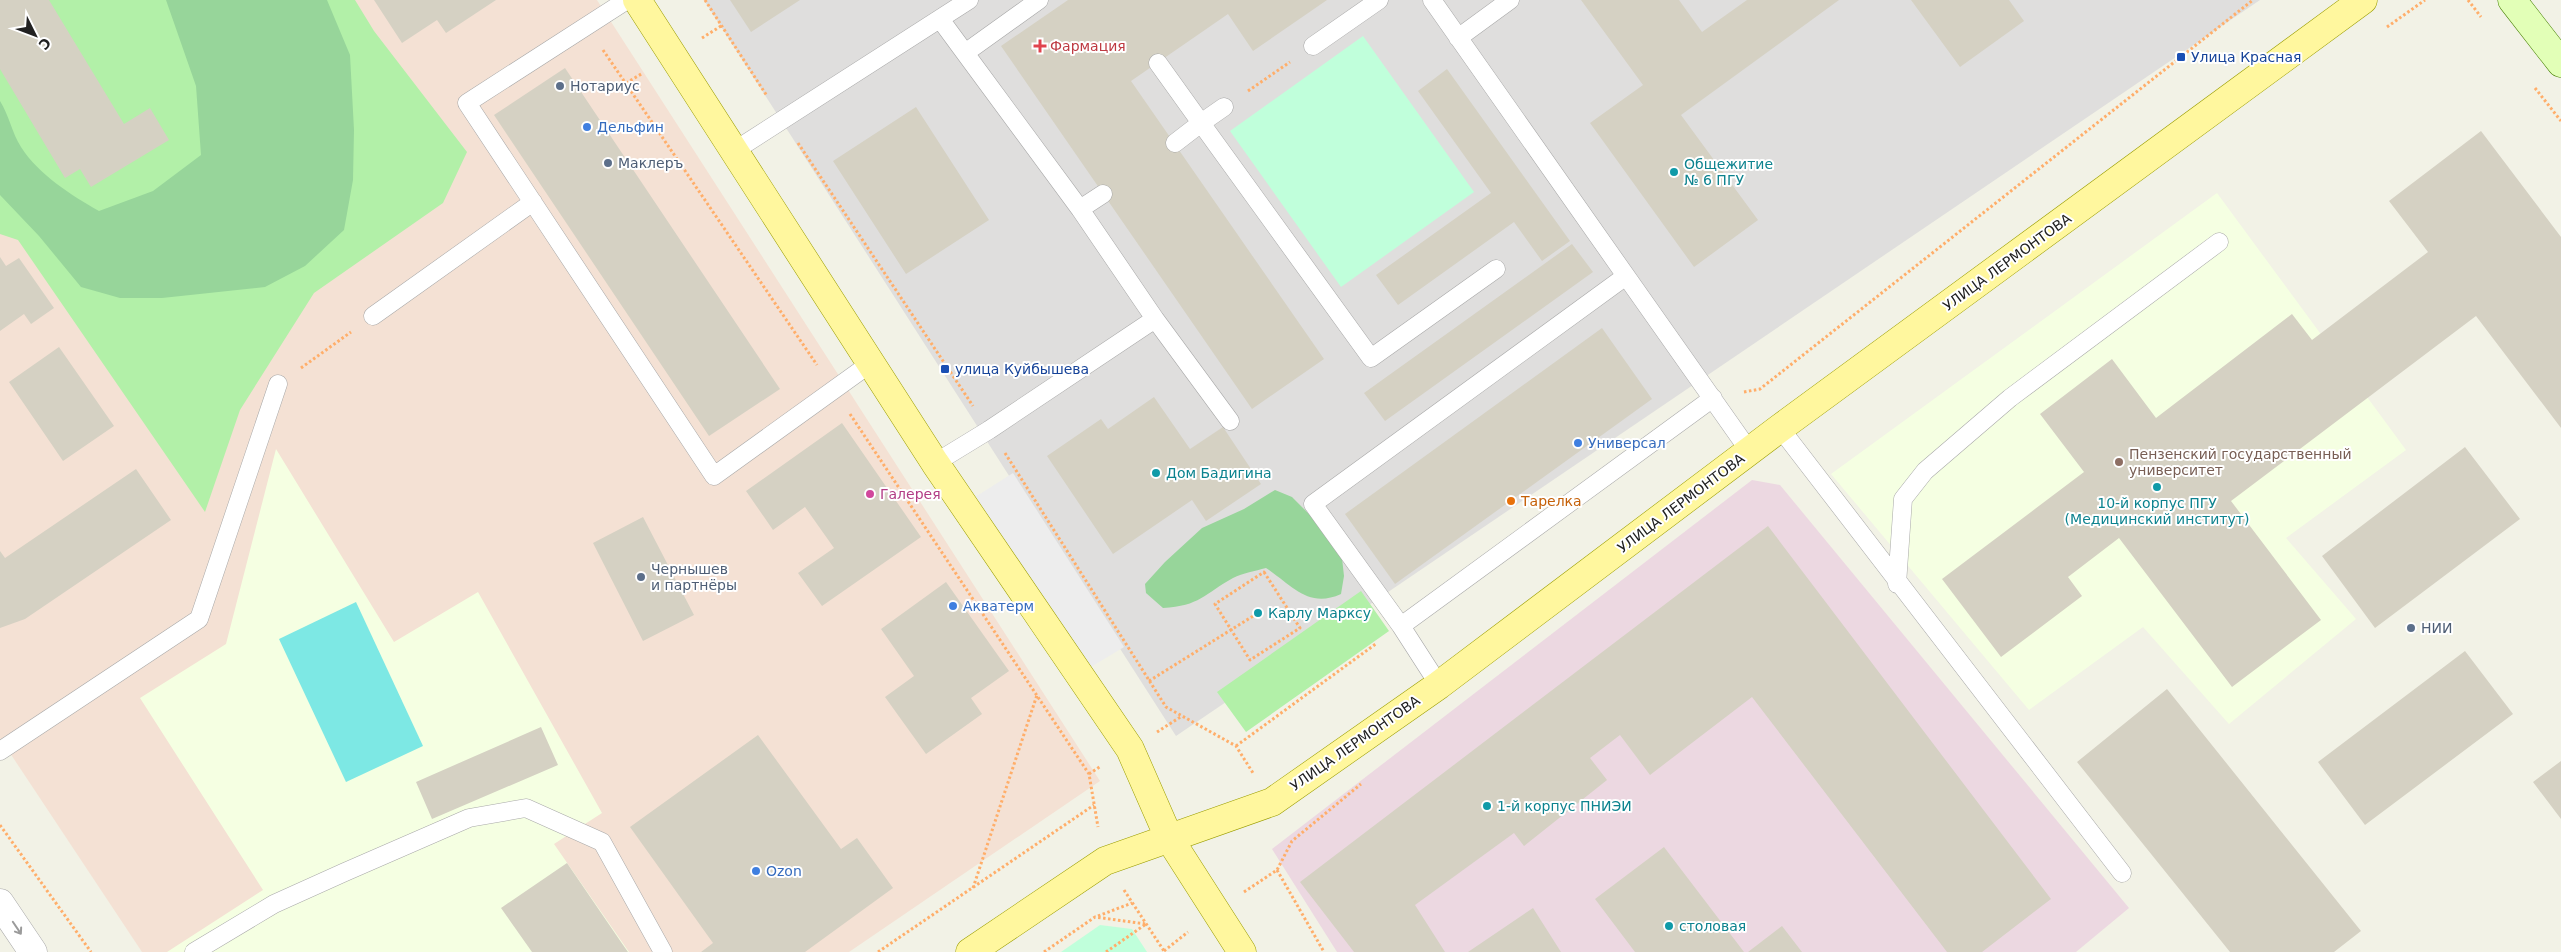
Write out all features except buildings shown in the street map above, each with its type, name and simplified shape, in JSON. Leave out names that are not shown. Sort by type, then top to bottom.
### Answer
[{"type":"main road","points":[[637,0],[935,463],[1130,749],[1169,838],[1242,952]]},
{"type":"main road","name":"УЛИЦА ЛЕРМОНТОВА","points":[[970,952],[1105,861],[1272,802],[1439,685],[1780,428],[2363,0]]},
{"type":"street","points":[[2512,0],[2561,63]]},
{"type":"street","points":[[0,903],[33,952]]},
{"type":"lane","points":[[627,0],[467,103],[714,476],[871,363]]},
{"type":"lane","points":[[734,151],[969,0]]},
{"type":"lane","points":[[965,53],[1039,0]]},
{"type":"lane","points":[[1313,46],[1379,0]]},
{"type":"lane","points":[[1432,0],[1750,452]]},
{"type":"lane","points":[[1458,38],[1510,0]]},
{"type":"lane","points":[[940,20],[1080,208],[1155,319],[1230,421]]},
{"type":"lane","points":[[1158,62],[1371,358],[1496,269]]},
{"type":"lane","points":[[1175,143],[1224,107]]},
{"type":"lane","points":[[1080,208],[1103,194]]},
{"type":"lane","points":[[373,316],[533,202]]},
{"type":"lane","points":[[1897,584],[1903,499],[1924,471],[2010,398],[2218,242]]},
{"type":"lane","points":[[1439,685],[1400,626],[1313,504],[1626,276]]},
{"type":"lane","points":[[935,463],[997,425],[1155,319]]},
{"type":"lane","points":[[0,751],[199,619],[278,384]]},
{"type":"lane","points":[[1400,626],[1713,398]]},
{"type":"lane","points":[[1780,428],[1897,584],[2122,873]]},
{"type":"lane","points":[[194,952],[274,904],[371,860],[469,818],[526,808],[602,842],[663,952]]},
{"type":"path","points":[[1713,398],[1760,389],[2253,0]]},
{"type":"path","points":[[1246,92],[1295,58]]},
{"type":"path","points":[[278,384],[373,316]]},
{"type":"path","points":[[1264,572],[1300,628],[1250,660],[1231,630],[1215,604],[1264,572]]},
{"type":"path","points":[[1149,681],[1258,613]]},
{"type":"path","points":[[1236,746],[1400,626]]},
{"type":"path","points":[[973,888],[1037,694]]},
{"type":"path","points":[[878,952],[1094,805]]},
{"type":"path","points":[[0,825],[91,952]]},
{"type":"path","points":[[1276,870],[1324,952]]},
{"type":"path","points":[[1044,952],[1095,917],[1132,903]]},
{"type":"path","points":[[1095,917],[1146,924],[1108,951]]},
{"type":"shaded area","points":[[0,0],[597,0],[1100,781],[849,952],[142,952],[0,738]]},
{"type":"shaded area","points":[[704,0],[2260,0],[1176,736]]},
{"type":"shaded area","name":"Пензенский государственный университет","points":[[2217,193],[2406,450],[2286,538],[2356,619],[2229,724],[2143,627],[2029,710],[1831,474]]},
{"type":"shaded area","points":[[276,449],[394,642],[478,592],[602,813],[554,844],[629,952],[167,952],[263,890],[140,698],[226,644]]},
{"type":"shaded area","points":[[1013,473],[1124,647],[1081,673],[972,499]]},
{"type":"shaded area","points":[[1752,480],[1780,485],[2129,908],[2076,952],[1337,952],[1272,849]]},
{"type":"shaded area","points":[[356,602],[423,746],[346,782],[279,639]]},
{"type":"green space","points":[[0,0],[355,0],[374,31],[467,152],[443,203],[314,293],[240,410],[205,512],[18,240],[0,234]]},
{"type":"green space","points":[[166,0],[327,0],[350,55],[354,130],[353,180],[344,230],[305,266],[265,287],[162,298],[120,298],[81,287],[39,236],[0,195],[0,101],[18,142],[37,167],[67,191],[99,211],[153,191],[201,155],[196,86]]},
{"type":"green space","points":[[1363,36],[1474,192],[1341,287],[1230,131]]},
{"type":"green space","points":[[1275,490],[1292,497],[1311,516],[1342,558],[1344,576],[1341,594],[1319,599],[1310,597],[1292,588],[1266,568],[1233,578],[1194,602],[1185,605],[1163,608],[1146,593],[1145,584],[1165,562],[1202,528],[1244,509]]},
{"type":"green space","points":[[1361,591],[1389,631],[1246,732],[1217,692]]},
{"type":"green space","points":[[1100,925],[1132,929],[1147,952],[1061,952]]},
{"type":"place","name":"Фармация","points":[[1040,46]]},
{"type":"place","name":"Улица Красная","points":[[2181,57]]},
{"type":"place","name":"Нотариус","points":[[560,86]]},
{"type":"place","name":"Дельфин","points":[[587,127]]},
{"type":"place","name":"Маклеръ","points":[[608,163]]},
{"type":"place","name":"Общежитие № 6 ПГУ","points":[[1674,172]]},
{"type":"place","name":"улица Куйбышева","points":[[945,369]]},
{"type":"place","name":"Универсал","points":[[1578,443]]},
{"type":"place","name":"Пензенский государственный университет","points":[[2119,462]]},
{"type":"place","name":"Дом Бадигина","points":[[1156,473]]},
{"type":"place","name":"10-й корпус ПГУ (Медицинский институт)","points":[[2157,487]]},
{"type":"place","name":"Галерея","points":[[870,494]]},
{"type":"place","name":"Тарелка","points":[[1511,501]]},
{"type":"place","name":"Чернышев и партнёры","points":[[641,577]]},
{"type":"place","name":"Акватерм","points":[[953,606]]},
{"type":"place","name":"Карлу Марксу","points":[[1258,613]]},
{"type":"place","name":"НИИ","points":[[2411,628]]},
{"type":"place","name":"1-й корпус ПНИЭИ","points":[[1487,806]]},
{"type":"place","name":"Ozon","points":[[756,871]]},
{"type":"place","name":"столовая","points":[[1669,926]]}]
